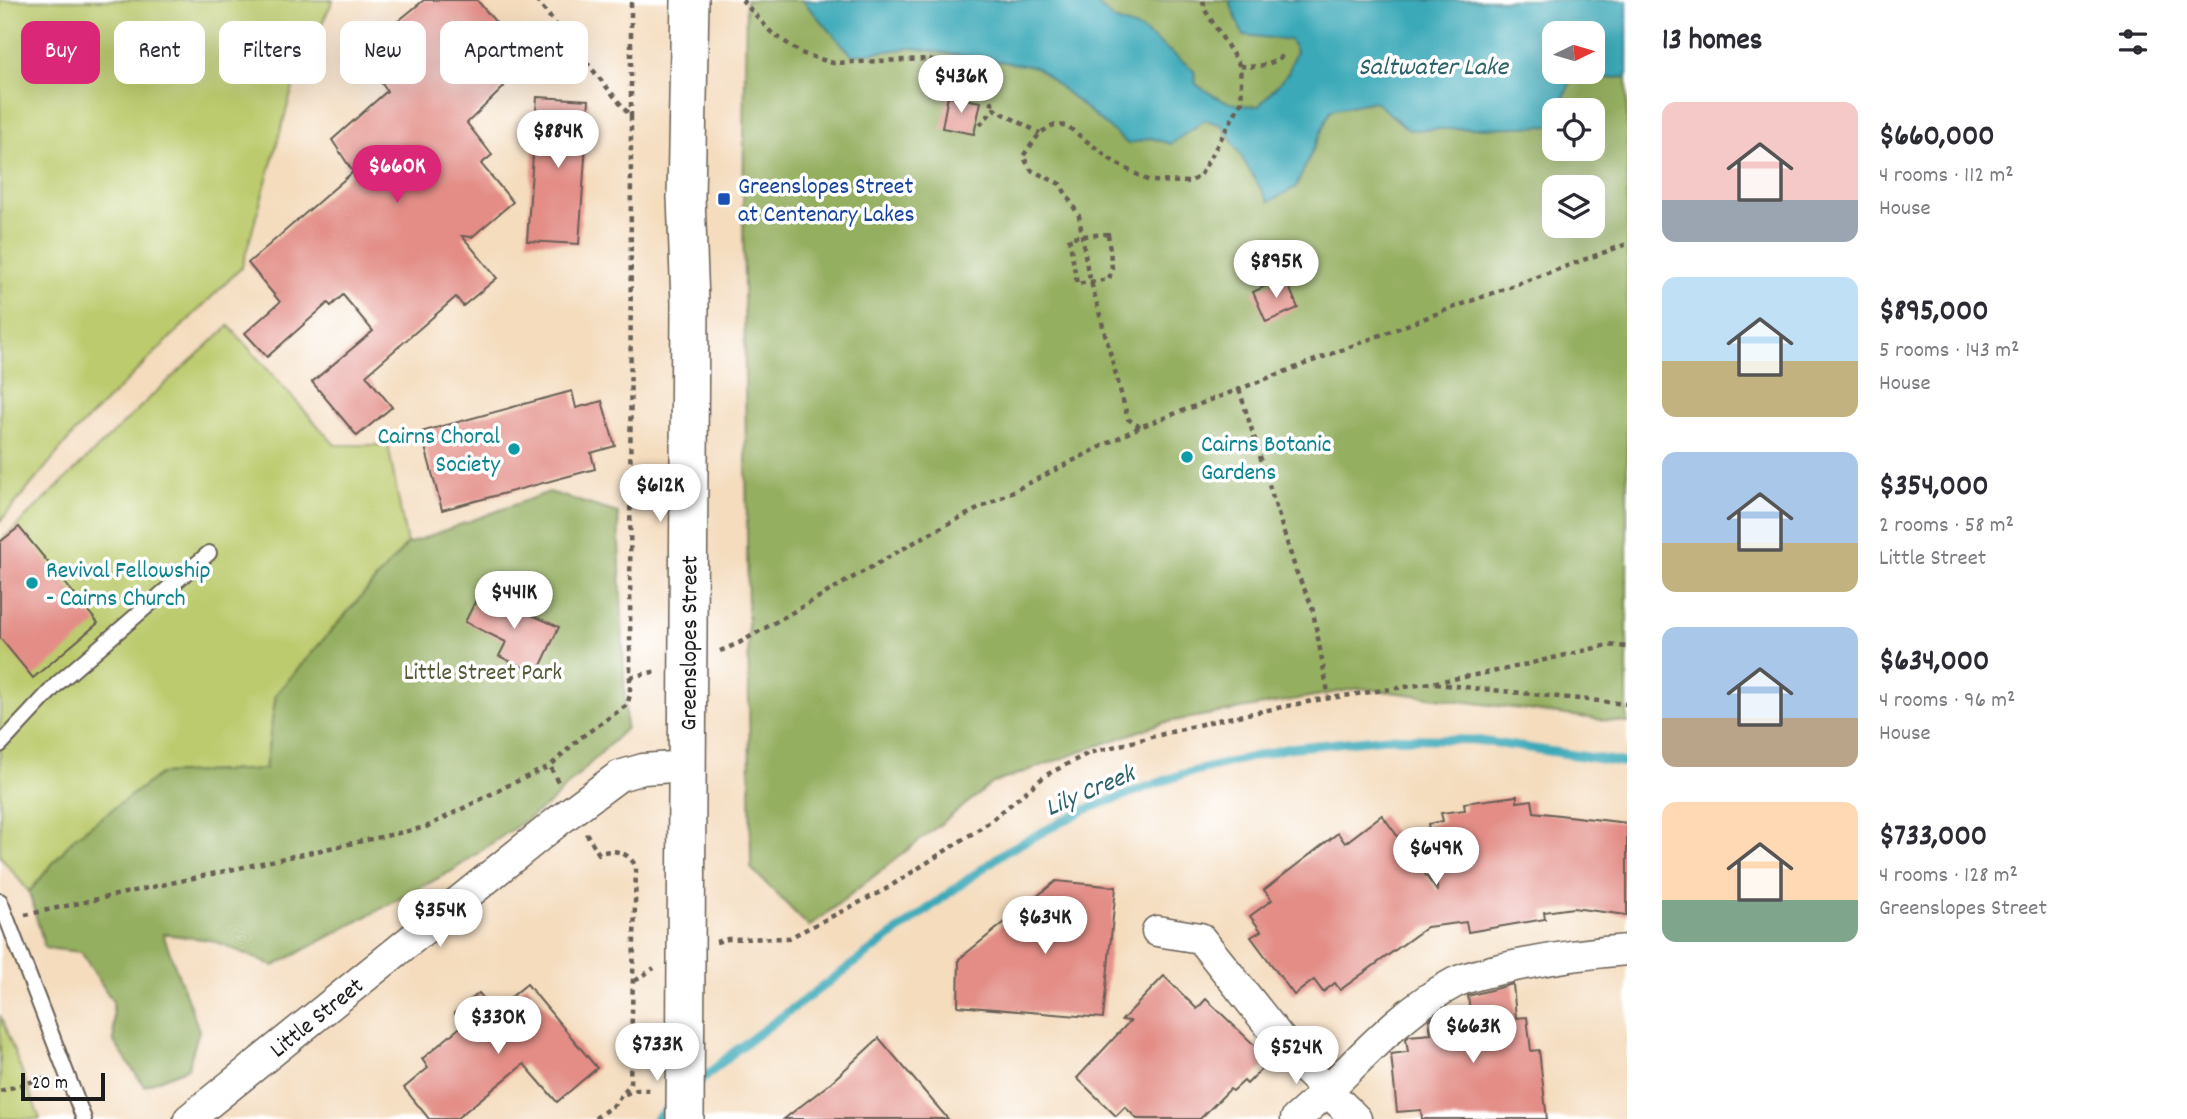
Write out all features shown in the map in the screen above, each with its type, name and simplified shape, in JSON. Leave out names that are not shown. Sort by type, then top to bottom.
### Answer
[{"type":"street","name":"Greenslopes Street","points":[[685,1119],[690,303],[686,197],[690,0]]},
{"type":"street","name":"Little Street","points":[[189,1119],[557,822],[619,776],[643,769],[688,766]]},
{"type":"street","points":[[1157,930],[1200,938],[1301,1065],[1356,1119]]},
{"type":"street","points":[[1296,1119],[1328,1092],[1405,1016],[1454,983],[1523,964],[1627,950]]},
{"type":"lane","points":[[0,745],[58,683],[209,553]]},
{"type":"lane","points":[[0,901],[85,1119]]},
{"type":"path","points":[[536,0],[631,117]]},
{"type":"path","points":[[6,919],[426,827],[550,766],[580,738],[627,705],[630,695],[631,0]]},
{"type":"path","points":[[742,0],[771,32],[801,53],[833,63],[928,59],[951,68],[974,72],[988,90],[994,109],[1040,133]]},
{"type":"path","points":[[1140,427],[1128,419],[1091,282],[1079,216],[1060,184],[1031,170],[1023,156],[1040,133],[1053,125],[1067,126],[1114,162],[1149,181],[1190,182],[1200,176],[1242,101],[1240,66],[1205,10],[1203,0]]},
{"type":"path","points":[[1240,66],[1253,67],[1274,63],[1286,52]]},
{"type":"path","points":[[980,125],[994,109]]},
{"type":"path","points":[[1108,233],[1112,268],[1109,279],[1091,282],[1077,284],[1069,237],[1108,233]]},
{"type":"path","points":[[687,664],[738,643],[934,531],[1140,427],[1627,244]]},
{"type":"path","points":[[1239,389],[1296,571],[1312,606],[1329,698]]},
{"type":"path","points":[[728,939],[789,938],[886,889],[987,824],[1046,775],[1089,753],[1218,720],[1329,698],[1431,684],[1608,645],[1627,647]]},
{"type":"path","points":[[1431,684],[1627,704]]},
{"type":"path","points":[[550,766],[555,775]]},
{"type":"path","points":[[587,835],[599,854],[614,851],[626,855],[634,861],[636,868],[631,1084],[615,1104],[594,1119]]},
{"type":"path","points":[[0,1091],[66,1072]]},
{"type":"green space","points":[[0,0],[333,0],[323,21],[219,21],[219,84],[294,84],[242,267],[75,432],[0,522]]},
{"type":"green space","name":"Cairns Botanic Gardens","points":[[746,0],[1627,0],[1627,723],[1360,688],[1162,723],[993,783],[809,927],[751,868],[743,210]]},
{"type":"green space","points":[[229,326],[335,445],[388,445],[407,544],[276,694],[265,769],[160,774],[74,838],[29,892],[0,856],[0,542]]},
{"type":"green space","name":"Little Street Park","points":[[549,492],[618,513],[626,728],[550,803],[452,871],[274,966],[211,940],[163,934],[199,1030],[188,1068],[144,1086],[114,1042],[113,1002],[81,952],[45,948],[29,892],[74,838],[160,774],[265,769],[276,694],[407,544]]},
{"type":"green space","points":[[0,1015],[40,1119],[0,1119]]},
{"type":"water","name":"Saltwater Lake","points":[[802,0],[1093,0],[1114,20],[1142,30],[1194,70],[1196,84],[1212,95],[1233,104],[1259,106],[1288,73],[1296,51],[1290,40],[1243,35],[1229,0],[1627,0],[1627,77],[1605,79],[1605,21],[1542,21],[1542,84],[1570,84],[1564,98],[1542,98],[1542,126],[1409,130],[1374,101],[1331,110],[1296,187],[1269,202],[1222,125],[1205,120],[1171,144],[1151,138],[1128,144],[1036,67],[912,48],[852,55]]},
{"type":"building","points":[[424,0],[477,0],[495,21],[440,21],[440,84],[502,84],[504,87],[467,123],[492,155],[481,164],[513,202],[472,237],[462,236],[497,278],[463,306],[456,297],[366,375],[392,407],[357,436],[312,382],[373,331],[343,295],[331,306],[328,303],[267,357],[245,333],[280,302],[248,263],[353,172],[332,140],[387,91],[382,84],[426,84],[426,21],[398,21]]},
{"type":"building","points":[[948,96],[981,102],[974,134],[942,128]]},
{"type":"building","points":[[537,97],[589,100],[579,244],[527,241]]},
{"type":"building","points":[[1285,277],[1298,308],[1266,322],[1253,292]]},
{"type":"building","name":"Cairns Choral Society","points":[[572,391],[576,408],[602,401],[615,446],[591,453],[595,469],[442,510],[421,432]]},
{"type":"building","name":"Revival Fellowship - Cairns Church","points":[[19,527],[98,623],[33,678],[0,638],[0,542]]},
{"type":"building","points":[[480,592],[559,627],[537,674],[499,656],[506,642],[465,622]]},
{"type":"building","points":[[1517,796],[1517,802],[1532,800],[1534,812],[1627,823],[1627,915],[1573,908],[1544,912],[1545,919],[1468,932],[1466,922],[1427,927],[1340,990],[1335,983],[1323,992],[1314,980],[1294,995],[1251,937],[1261,931],[1250,916],[1272,900],[1264,890],[1338,833],[1345,843],[1382,815],[1438,892],[1428,824],[1443,821],[1441,813],[1465,810],[1464,803]]},
{"type":"building","points":[[1056,881],[1116,887],[1103,1018],[958,1006],[959,959]]},
{"type":"building","points":[[1164,976],[1197,1009],[1206,999],[1270,1060],[1247,1084],[1244,1081],[1233,1091],[1230,1089],[1200,1119],[1137,1119],[1125,1107],[1116,1116],[1077,1078],[1130,1021],[1122,1020]]},
{"type":"building","points":[[527,984],[597,1068],[557,1102],[524,1064],[456,1119],[429,1119],[404,1088],[428,1068],[422,1059],[464,1024],[454,1013],[479,993],[494,1011]]},
{"type":"building","points":[[1513,984],[1516,1018],[1527,1017],[1531,1051],[1539,1050],[1547,1119],[1422,1119],[1421,1110],[1397,1112],[1391,1054],[1408,1052],[1406,1039],[1409,1036],[1431,1034],[1429,1020],[1436,1015],[1470,1011],[1468,996]]},
{"type":"building","points":[[879,1038],[948,1119],[784,1119],[828,1085]]},
{"type":"waterway","name":"Lily Creek","points":[[697,1084],[735,1051],[1005,852],[1084,810],[1183,774],[1288,748],[1387,738],[1475,740],[1627,763]]},
{"type":"waterway","name":"Lily Creek","points":[[656,1119],[675,1102]]},
{"type":"place","name":"Greenslopes Street at Centenary Lakes","points":[[724,199]]},
{"type":"place","name":"Cairns Choral Society","points":[[514,449]]},
{"type":"place","name":"Cairns Botanic Gardens","points":[[1187,457]]},
{"type":"place","name":"Revival Fellowship - Cairns Church","points":[[32,583]]}]
